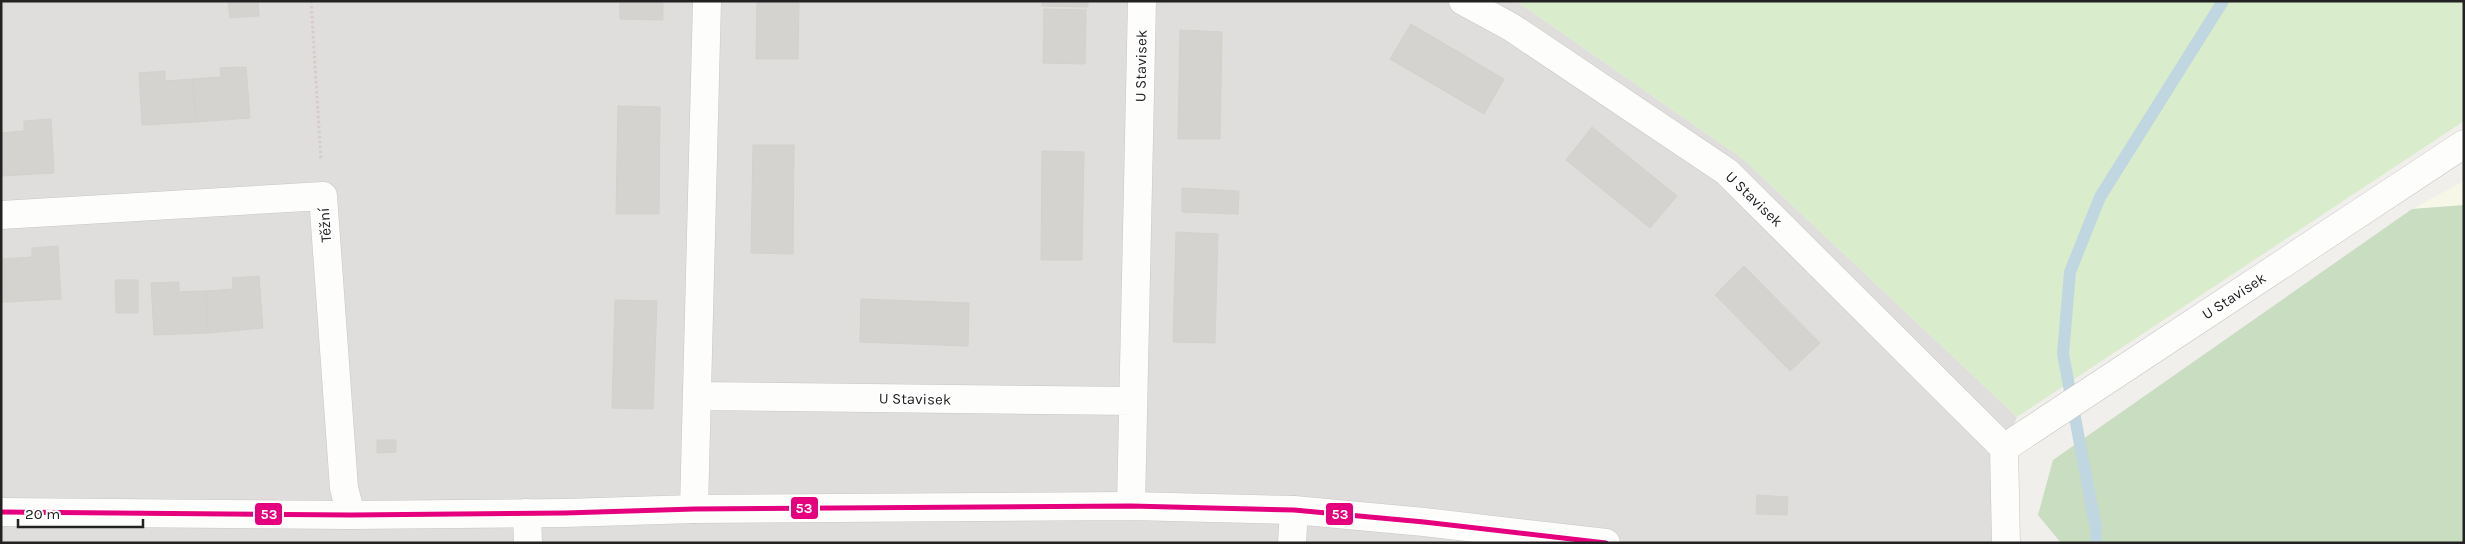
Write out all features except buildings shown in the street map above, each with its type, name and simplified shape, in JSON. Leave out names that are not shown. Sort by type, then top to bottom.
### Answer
[{"type":"street","points":[[694,509],[707,1]]},
{"type":"street","name":"U Stavisek","points":[[1131,506],[1142,1]]},
{"type":"street","name":"U Stavisek","points":[[1462,1],[1510,27],[1727,172],[2004,448],[2464,144]]},
{"type":"street","name":"Těžní","points":[[1,215],[323,196],[344,488],[352,515]]},
{"type":"street","name":"U Stavisek","points":[[697,396],[1133,401]]},
{"type":"street","points":[[2004,448],[2006,543]]},
{"type":"street","points":[[1,512],[352,515],[694,509],[1131,506],[1294,510],[1424,522],[1606,543]]},
{"type":"street","points":[[1292,543],[1294,510]]},
{"type":"street","points":[[527,513],[528,543]]},
{"type":"path","points":[[311,1],[323,196]]},
{"type":"shaded area","points":[[1,1],[1516,1],[1743,159],[2017,417],[2004,448],[2006,543],[1,543]]},
{"type":"shaded area","points":[[2464,181],[2464,205],[2412,209]]},
{"type":"green space","points":[[1516,1],[2464,1],[2464,121],[2017,417],[1743,159]]},
{"type":"green space","points":[[2464,205],[2464,543],[2061,543],[2038,515],[2053,460],[2412,209]]},
{"type":"waterway","points":[[2096,543],[2096,529],[2063,354],[2070,272],[2100,197],[2223,1]]},
{"type":"transit line","name":"53","points":[[1,512],[351,515],[565,513],[694,509],[1131,506],[1294,510],[1424,522],[1606,543]]}]
